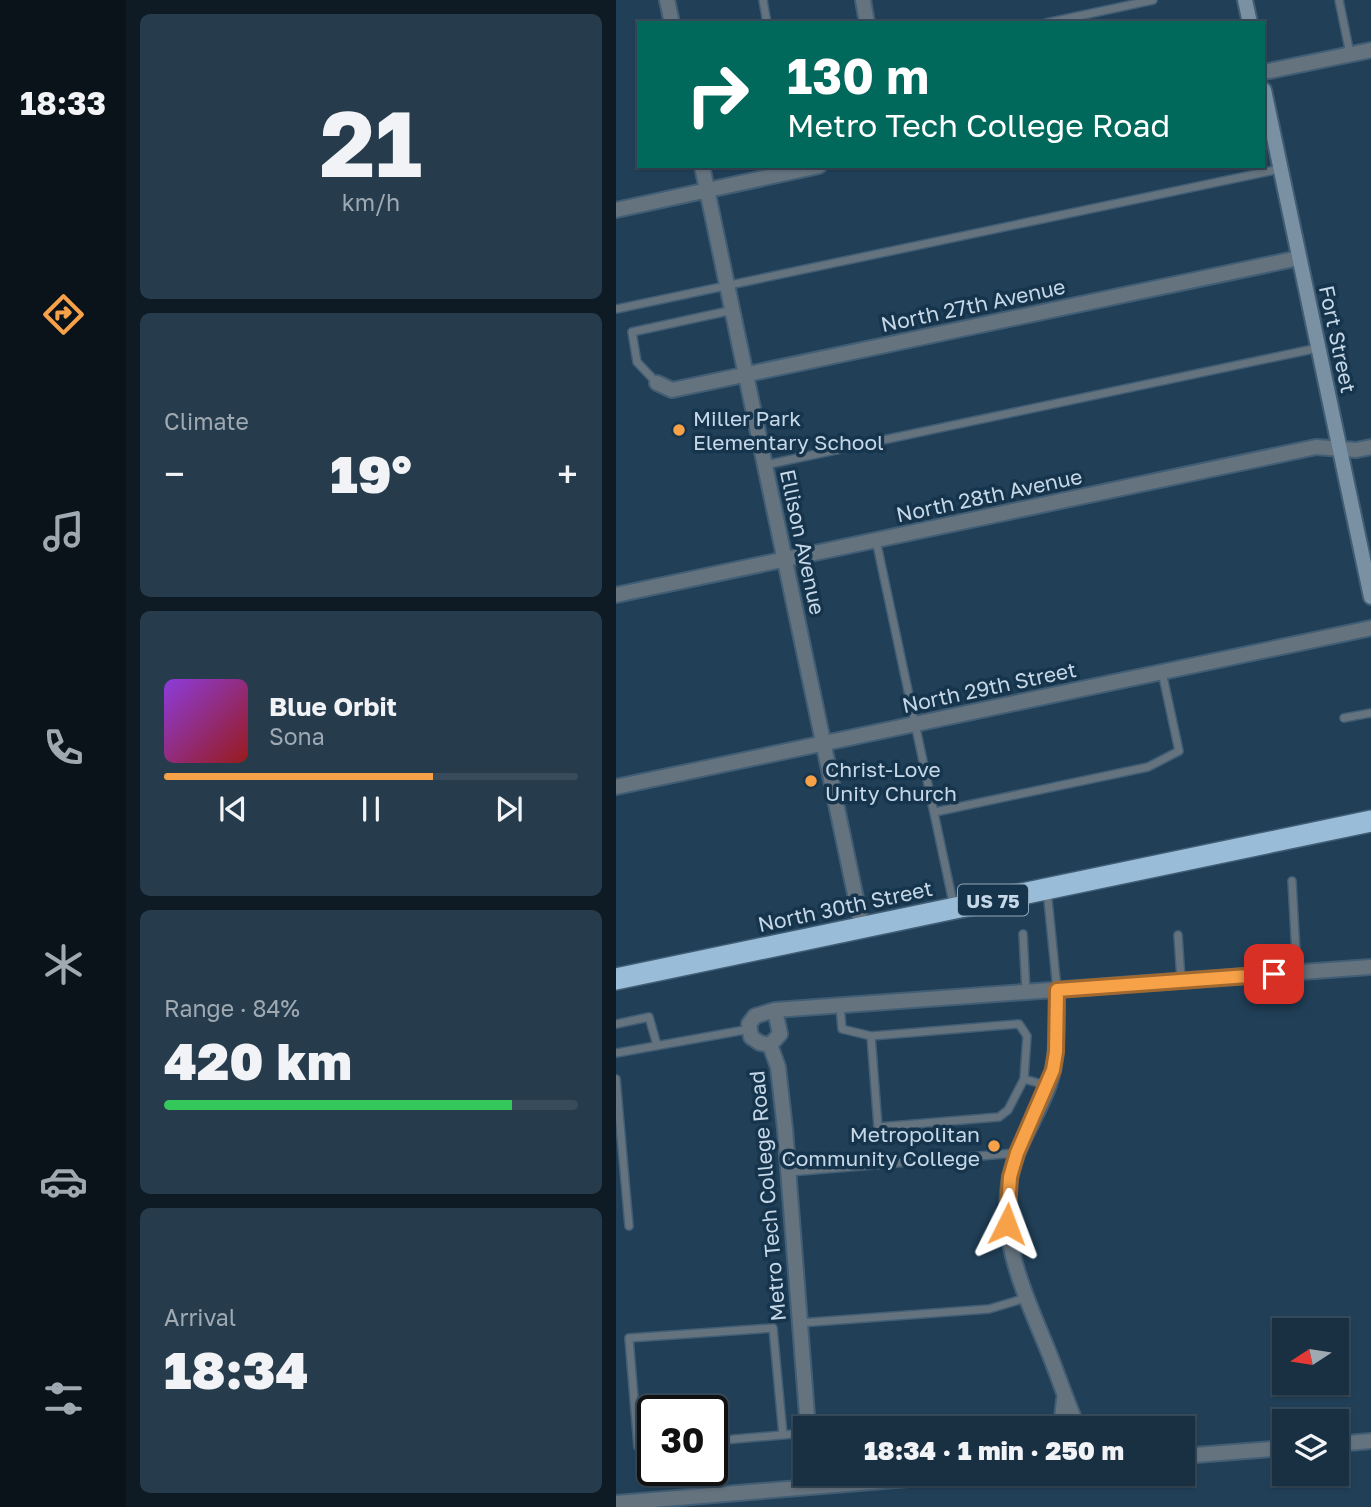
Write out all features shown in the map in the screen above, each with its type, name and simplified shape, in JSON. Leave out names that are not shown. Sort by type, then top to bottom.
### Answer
[{"type":"highway","name":"North 30th Street","points":[[616,979],[1371,821]]},
{"type":"street","points":[[667,0],[672,21]]},
{"type":"street","points":[[863,0],[867,21]]},
{"type":"street","points":[[1245,0],[1250,21]]},
{"type":"street","points":[[1265,72],[1371,50]]},
{"type":"street","name":"Fort Street","points":[[1265,95],[1371,593]]},
{"type":"street","name":"Ellison Avenue","points":[[702,168],[862,927]]},
{"type":"street","points":[[616,209],[798,169]]},
{"type":"street","name":"North 27th Avenue","points":[[657,383],[672,390],[1299,258]]},
{"type":"street","name":"North 28th Avenue","points":[[616,595],[1316,447],[1356,450],[1371,447]]},
{"type":"street","name":"North 29th Street","points":[[616,788],[1371,628]]},
{"type":"street","points":[[750,1029],[749,1024],[755,1016],[775,1010],[1371,967]]},
{"type":"street","points":[[1057,990],[1056,1052],[1049,1086],[1017,1153],[1010,1177],[1007,1227],[1015,1266],[1072,1416]]},
{"type":"street","name":"Metro Tech College Road","points":[[770,1045],[780,1034],[775,1010]]},
{"type":"street","name":"Metro Tech College Road","points":[[750,1029],[751,1037],[770,1045]]},
{"type":"street","name":"Metro Tech College Road","points":[[770,1045],[778,1067],[789,1171],[807,1416]]},
{"type":"street","points":[[1062,1416],[1064,1398]]},
{"type":"street","points":[[1349,1443],[1371,1441]]},
{"type":"street","points":[[1195,1455],[1272,1449]]},
{"type":"street","points":[[616,1503],[793,1482]]},
{"type":"lane","points":[[763,0],[767,21]]},
{"type":"lane","points":[[1055,21],[1153,0]]},
{"type":"lane","points":[[1339,0],[1350,54]]},
{"type":"lane","points":[[616,309],[1280,169]]},
{"type":"lane","points":[[657,383],[638,362],[632,332],[733,310]]},
{"type":"lane","points":[[765,465],[1318,348]]},
{"type":"lane","points":[[876,540],[954,908]]},
{"type":"lane","points":[[935,813],[1148,767],[1179,751],[1162,672]]},
{"type":"lane","points":[[1345,718],[1371,713]]},
{"type":"lane","points":[[1292,881],[1297,973]]},
{"type":"lane","points":[[1047,888],[1057,990]]},
{"type":"lane","points":[[1023,934],[1026,992]]},
{"type":"lane","points":[[1178,935],[1181,981]]},
{"type":"lane","points":[[840,1005],[842,1029],[871,1036],[1019,1024],[1027,1036],[1024,1079],[1007,1110],[999,1117],[878,1127],[871,1036]]},
{"type":"lane","points":[[616,1024],[649,1017],[657,1045]]},
{"type":"lane","points":[[616,1054],[750,1029]]},
{"type":"lane","points":[[616,1079],[629,1226]]},
{"type":"lane","points":[[1024,1079],[1049,1086]]},
{"type":"lane","points":[[789,1171],[1017,1153]]},
{"type":"lane","points":[[799,1323],[989,1309],[1027,1298]]},
{"type":"lane","points":[[637,1435],[629,1338],[773,1328],[783,1435]]},
{"type":"lane","points":[[728,1440],[793,1434]]},
{"type":"place","name":"Miller Park Elementary School","points":[[679,430]]},
{"type":"place","name":"Christ-Love Unity Church","points":[[811,781]]},
{"type":"place","name":"Metropolitan Community College","points":[[994,1146]]},
{"type":"route","points":[[1007,1224],[1010,1177],[1017,1153],[1049,1086],[1053,1070],[1057,990],[1274,974]]}]
